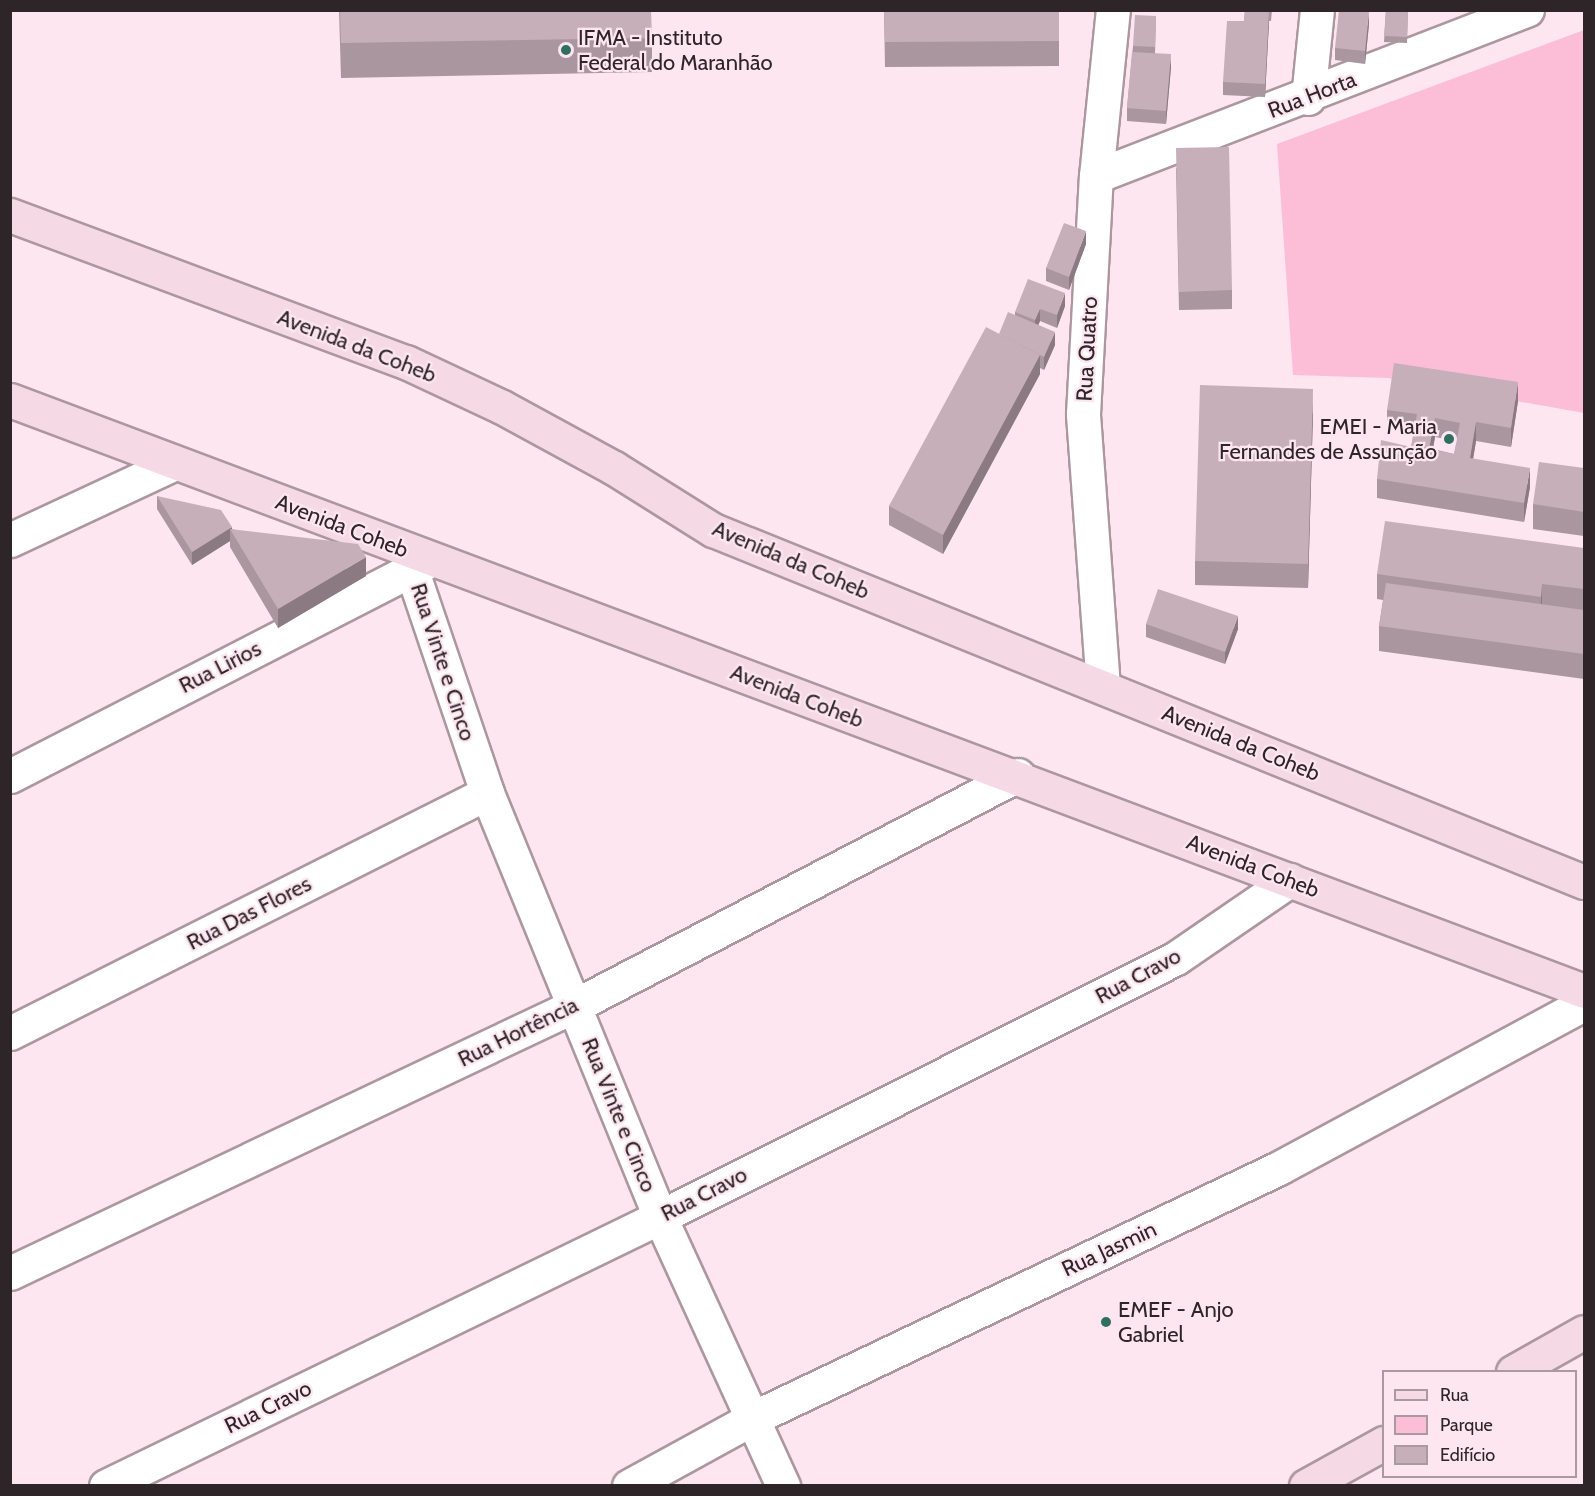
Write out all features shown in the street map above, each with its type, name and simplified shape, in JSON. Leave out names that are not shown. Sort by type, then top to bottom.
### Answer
[{"type":"main road","name":"Avenida da Coheb","points":[[10,215],[406,362],[502,407],[584,452],[713,530],[1584,882]]},
{"type":"main road","name":"Avenida Coheb","points":[[10,400],[176,462],[421,564],[647,637],[849,718],[1018,775],[1584,991]]},
{"type":"main road","points":[[1515,1370],[1584,1332]]},
{"type":"main road","points":[[1306,1485],[1382,1444]]},
{"type":"street","name":"Rua Quatro","points":[[1103,687],[1083,414],[1096,176],[1113,10]]},
{"type":"street","points":[[1308,98],[1317,10]]},
{"type":"street","name":"Rua Horta","points":[[1096,176],[1308,98],[1524,11]]},
{"type":"street","points":[[10,540],[176,462]]},
{"type":"street","name":"Rua Lirios","points":[[10,776],[421,564]]},
{"type":"street","name":"Rua Vinte e Cinco","points":[[421,564],[487,793],[576,1005],[660,1217],[783,1485]]},
{"type":"street","name":"Rua Hortência","points":[[10,1273],[576,1005],[1018,775]]},
{"type":"street","name":"Rua Das Flores","points":[[10,1033],[487,793]]},
{"type":"street","name":"Rua Cravo","points":[[106,1485],[660,1217],[1176,958],[1290,880]]},
{"type":"street","name":"Rua Jasmin","points":[[629,1485],[753,1418],[1279,1168],[1584,1004]]},
{"type":"green space","points":[[1584,30],[1584,413],[1388,378],[1293,375],[1277,144]]},
{"type":"building","points":[[340,10],[651,10],[652,38],[341,43]]},
{"type":"building","points":[[884,10],[1059,10],[1059,41],[885,42]]},
{"type":"building","points":[[1245,10],[1269,10],[1265,84],[1223,82],[1227,21],[1244,21]]},
{"type":"building","points":[[1339,10],[1369,11],[1365,51],[1335,48]]},
{"type":"building","points":[[1386,10],[1408,10],[1407,37],[1384,36]]},
{"type":"building","points":[[1135,15],[1156,16],[1155,47],[1133,46]]},
{"type":"building","points":[[1132,52],[1171,54],[1166,111],[1127,108]]},
{"type":"building","points":[[1229,147],[1232,290],[1179,292],[1176,148]]},
{"type":"building","points":[[1064,223],[1086,231],[1069,277],[1046,268]]},
{"type":"building","points":[[1028,279],[1065,293],[1057,315],[1040,309],[1035,320],[1015,312]]},
{"type":"building","points":[[1008,312],[1055,332],[1044,357],[999,334]]},
{"type":"building","points":[[986,327],[1040,355],[943,535],[889,506]]},
{"type":"building","points":[[1394,363],[1518,382],[1511,428],[1476,422],[1470,458],[1530,468],[1524,503],[1377,479],[1381,440],[1411,447],[1417,414],[1387,410]],"holes":[[[1435,418],[1460,423],[1454,454],[1429,449]]]},
{"type":"building","points":[[1200,385],[1313,389],[1308,564],[1195,561]]},
{"type":"building","points":[[1539,462],[1584,468],[1584,512],[1533,504]]},
{"type":"building","points":[[157,496],[221,510],[232,527],[192,552]]},
{"type":"building","points":[[1385,521],[1584,548],[1584,589],[1542,584],[1541,597],[1377,574]]},
{"type":"building","points":[[230,529],[358,544],[366,557],[278,609]]},
{"type":"building","points":[[1386,583],[1584,610],[1584,654],[1379,626]]},
{"type":"building","points":[[1158,589],[1238,616],[1225,652],[1146,624]]},
{"type":"place","name":"IFMA - Instituto Federal do Maranhão","points":[[566,50]]},
{"type":"place","name":"EMEI - Maria Fernandes de Assunção","points":[[1449,439]]},
{"type":"place","name":"EMEF - Anjo Gabriel","points":[[1106,1322]]}]
